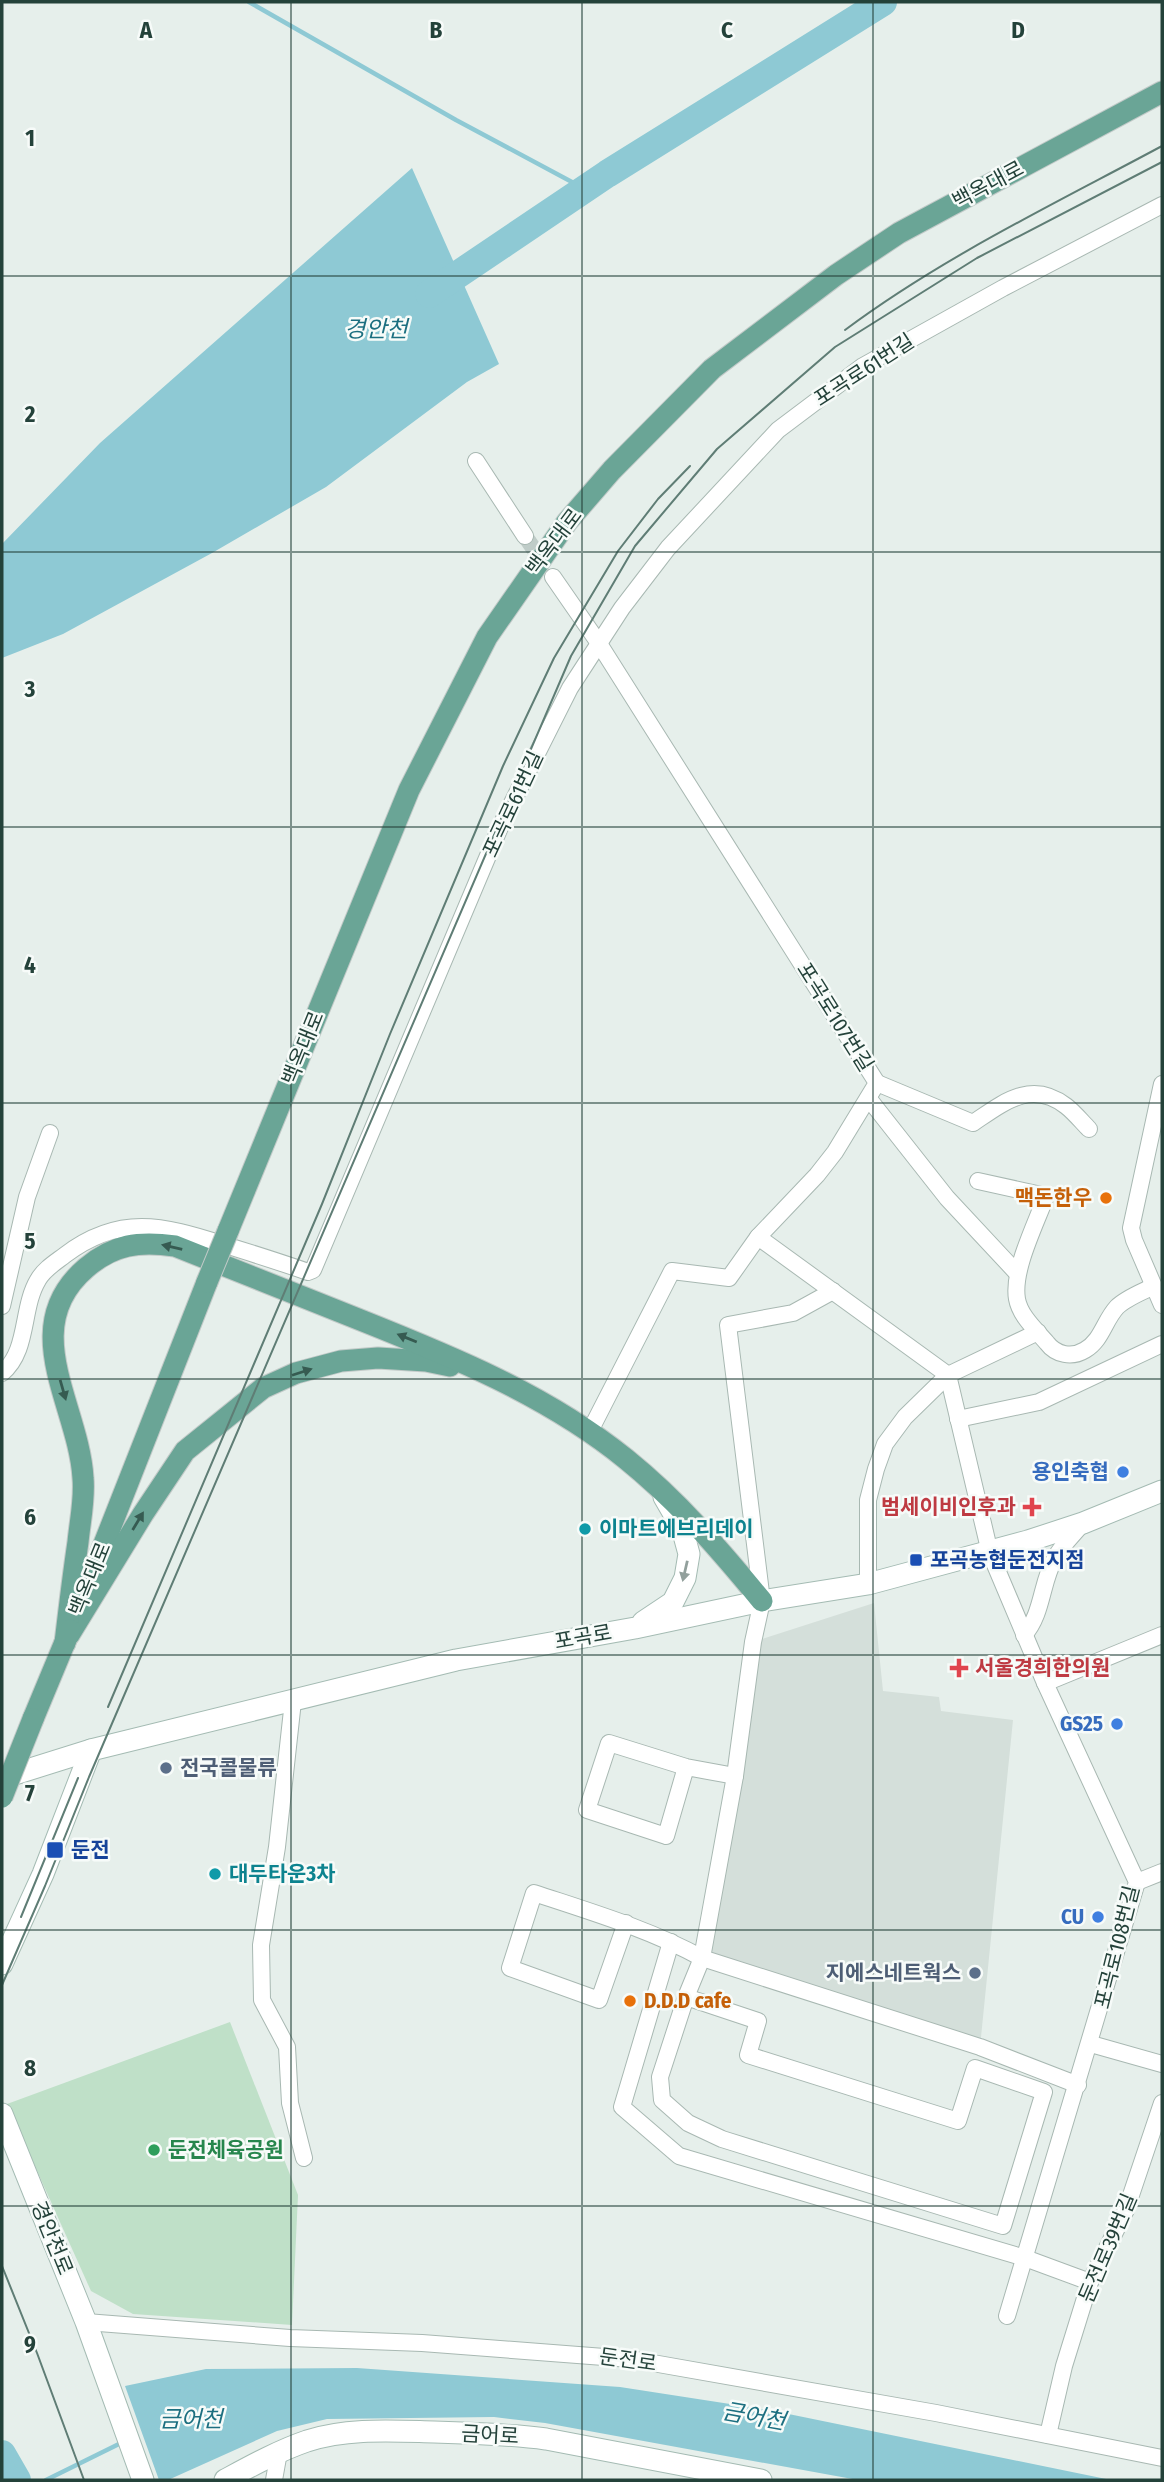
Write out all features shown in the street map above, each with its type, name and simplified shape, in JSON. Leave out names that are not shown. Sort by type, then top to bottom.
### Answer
[{"type":"main road","name":"백옥대로","points":[[2,1797],[207,1282],[409,790],[487,637],[567,522],[621,460],[712,369],[816,290],[899,233],[1162,92]]},
{"type":"main road","points":[[65,1643],[84,1479],[79,1443],[52,1349],[52,1326],[61,1300],[76,1277],[100,1257],[125,1246],[147,1242],[175,1246],[492,1375],[589,1433],[658,1486],[707,1534],[762,1601]]},
{"type":"main road","points":[[65,1643],[143,1514],[186,1451],[264,1388],[296,1373],[341,1361],[378,1358],[426,1361],[492,1375]]},
{"type":"street","name":"포곡로61번길","points":[[2,1373],[13,1361],[30,1297],[38,1279],[74,1248],[120,1228],[169,1228],[309,1272],[313,1270],[501,825],[570,688],[598,642],[668,548],[778,430],[863,366],[1162,205]]},
{"type":"street","points":[[476,461],[525,536]]},
{"type":"street","name":"포곡로107번길","points":[[553,578],[598,642],[877,1083],[835,1152],[817,1175],[758,1237],[729,1278],[673,1272],[589,1433]]},
{"type":"street","points":[[877,1083],[973,1122],[1012,1097],[1028,1093],[1048,1097],[1066,1105],[1089,1129]]},
{"type":"street","points":[[1162,1084],[1131,1228],[1162,1305]]},
{"type":"street","points":[[869,1098],[947,1198],[1017,1273]]},
{"type":"street","points":[[2,1306],[27,1197],[50,1133]]},
{"type":"street","points":[[978,1181],[1046,1196],[1017,1273],[1017,1300],[1025,1317],[1052,1350],[1070,1355],[1084,1351],[1098,1340],[1118,1306],[1154,1286]]},
{"type":"street","points":[[758,1237],[948,1375],[990,1553]]},
{"type":"street","points":[[686,1997],[758,2021],[748,2055],[958,2121],[975,2068],[1044,2092],[1003,2226],[722,2139],[688,2123],[662,2100],[660,2077],[686,1997],[702,1958],[735,1776],[753,1642],[762,1601],[729,1325],[793,1313],[833,1292]]},
{"type":"street","points":[[868,1584],[868,1500],[885,1444],[905,1417],[948,1375],[1038,1332]]},
{"type":"street","points":[[958,1419],[1039,1402],[1162,1344]]},
{"type":"street","points":[[635,1628],[673,1602],[685,1578],[689,1554],[682,1528],[658,1486]]},
{"type":"street","name":"포곡로","points":[[2,1778],[91,1750],[456,1660],[635,1628],[762,1601],[868,1584],[990,1553],[1083,1523],[1162,1491]]},
{"type":"street","points":[[1024,1635],[1034,1624],[1044,1585],[1055,1557],[1083,1523]]},
{"type":"street","name":"포곡로108번길","points":[[990,1553],[1045,1683],[1138,1882],[1007,2316]]},
{"type":"street","points":[[1045,1683],[1162,1635]]},
{"type":"street","points":[[293,1701],[277,1847],[261,1945],[262,2000],[287,2048],[290,2103],[304,2158]]},
{"type":"street","points":[[686,1767],[666,1836],[587,1810],[609,1743],[686,1767],[735,1776]]},
{"type":"street","points":[[2,1964],[43,1874],[91,1750]]},
{"type":"street","points":[[1138,1882],[1162,1872]]},
{"type":"street","points":[[626,1923],[599,2000],[510,1968],[534,1893],[626,1923],[702,1958],[980,2047],[1078,2085]]},
{"type":"street","points":[[671,1942],[622,2107],[679,2157],[1025,2258],[1090,2282]]},
{"type":"street","points":[[1091,2044],[1162,2064]]},
{"type":"street","name":"둔전로39번길","points":[[1048,2435],[1064,2366],[1090,2282],[1126,2210],[1162,2103]]},
{"type":"street","name":"경안천로","points":[[2,2114],[86,2322],[143,2480]]},
{"type":"street","name":"둔전로","points":[[86,2322],[290,2338],[422,2343],[630,2359],[1162,2458]]},
{"type":"street","name":"금어로","points":[[225,2480],[279,2452],[328,2436],[369,2430],[510,2435],[546,2439],[761,2480]]},
{"type":"street","points":[[274,2480],[279,2452]]},
{"type":"shaded area","points":[[874,1603],[883,1691],[939,1697],[941,1711],[1013,1720],[980,2047],[702,1958],[753,1642]]},
{"type":"green space","name":"둔전체육공원","points":[[230,2022],[298,2195],[292,2325],[133,2314],[91,2291],[7,2104]]},
{"type":"water","name":"경안천","points":[[412,168],[499,364],[467,382],[326,487],[63,634],[2,658],[2,544],[100,443]]},
{"type":"water","name":"금어천","points":[[357,2368],[620,2387],[769,2410],[1111,2480],[858,2480],[545,2423],[494,2417],[327,2419],[277,2431],[168,2480],[159,2480],[125,2386],[206,2369]]},
{"type":"waterway","points":[[249,2],[456,120],[585,189]]},
{"type":"waterway","name":"경안천","points":[[429,294],[607,174],[883,2]]},
{"type":"waterway","name":"금어천","points":[[46,2480],[123,2442]]},
{"type":"waterway","name":"경안천","points":[[2,2454],[17,2480]]},
{"type":"tunnel","points":[[525,536],[546,567]]},
{"type":"tram line","points":[[845,330],[960,255],[1162,146]]},
{"type":"tram line","points":[[2,1985],[571,656],[635,546],[717,449],[835,347],[977,258],[1162,162]]},
{"type":"tram line","points":[[108,1707],[322,1204],[503,766],[554,658],[618,551],[658,499],[690,466]]},
{"type":"tram line","points":[[21,1917],[78,1778]]},
{"type":"tram line","points":[[2,2266],[84,2480]]},
{"type":"place","name":"맥돈한우","points":[[1106,1198]]},
{"type":"place","name":"용인축협","points":[[1123,1472]]},
{"type":"place","name":"범세이비인후과","points":[[1032,1507]]},
{"type":"place","name":"이마트에브리데이","points":[[585,1529]]},
{"type":"place","name":"포곡농협둔전지점","points":[[916,1560]]},
{"type":"place","name":"서울경희한의원","points":[[959,1668]]},
{"type":"place","name":"GS25","points":[[1117,1724]]},
{"type":"place","name":"전국콜물류","points":[[166,1768]]},
{"type":"place","name":"둔전","points":[[55,1850]]},
{"type":"place","name":"대두타운3차","points":[[215,1874]]},
{"type":"place","name":"CU","points":[[1098,1917]]},
{"type":"place","name":"지에스네트웍스","points":[[975,1973]]},
{"type":"place","name":"D.D.D cafe","points":[[630,2001]]},
{"type":"place","name":"둔전체육공원","points":[[154,2150]]}]
